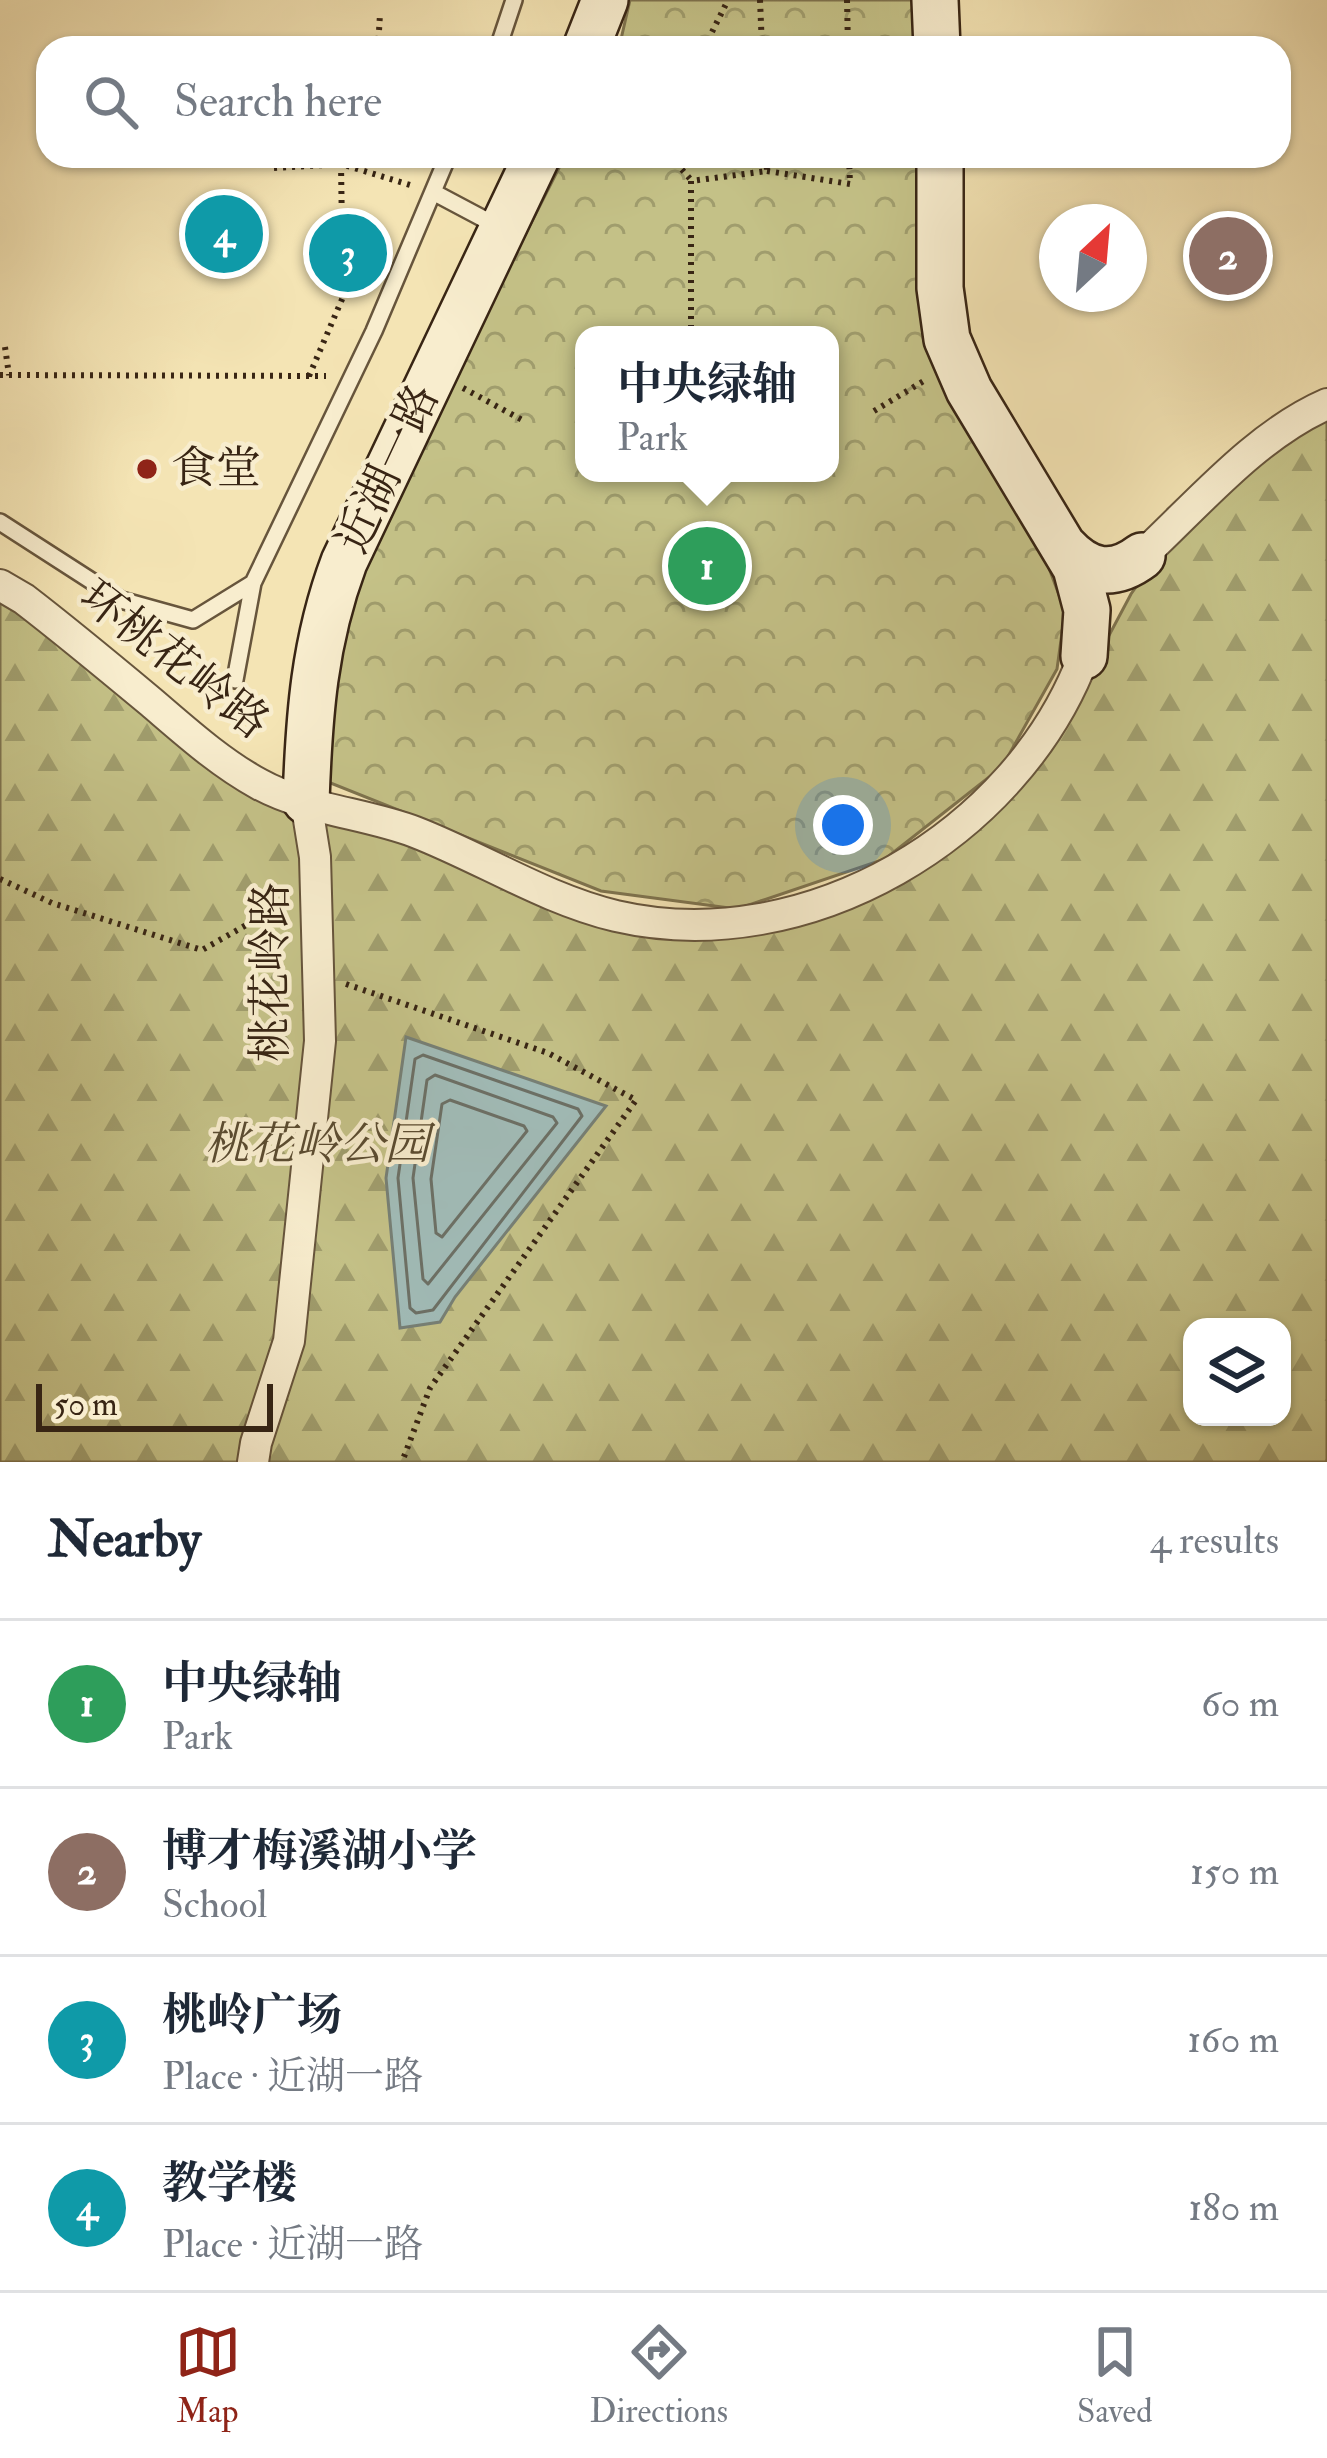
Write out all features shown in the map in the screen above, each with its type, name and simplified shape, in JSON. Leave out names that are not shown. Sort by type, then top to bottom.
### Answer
[{"type":"street","points":[[576,36],[589,0]]},
{"type":"street","points":[[591,36],[605,0]]},
{"type":"street","points":[[935,0],[936,36]]},
{"type":"street","name":"近湖一路","points":[[304,811],[314,666],[325,613],[344,562],[434,372],[516,168]]},
{"type":"street","name":"近湖一路","points":[[304,811],[296,710],[305,641],[316,603],[332,560],[496,225],[530,168]]},
{"type":"street","points":[[940,168],[942,315],[955,362],[1064,547],[1084,592],[1084,656]]},
{"type":"street","points":[[1064,547],[1097,571],[1119,571],[1142,556],[1253,454],[1327,404]]},
{"type":"street","name":"环桃花岭路","points":[[0,585],[88,649],[208,750],[304,811],[387,821],[554,895],[614,915],[670,925],[721,925],[778,915],[835,898],[923,853],[1019,771],[1048,731],[1084,656]]},
{"type":"street","name":"桃花岭路","points":[[253,1462],[289,1341],[320,1041],[316,886],[304,811]]},
{"type":"lane","points":[[502,36],[514,0]]},
{"type":"lane","points":[[235,680],[253,584],[354,375],[443,168]]},
{"type":"lane","points":[[433,192],[496,225]]},
{"type":"lane","points":[[0,522],[121,600],[193,620],[253,584]]},
{"type":"path","points":[[710,36],[728,0]]},
{"type":"path","points":[[760,0],[762,36]]},
{"type":"path","points":[[847,0],[848,36]]},
{"type":"path","points":[[379,36],[380,14]]},
{"type":"path","points":[[309,376],[343,297],[341,168]]},
{"type":"path","points":[[354,168],[433,192]]},
{"type":"path","points":[[680,168],[691,181],[691,326]]},
{"type":"path","points":[[691,181],[767,171],[850,184],[849,168]]},
{"type":"path","points":[[5,347],[4,375],[354,375]]},
{"type":"path","points":[[874,411],[955,362]]},
{"type":"path","points":[[434,372],[526,422]]},
{"type":"path","points":[[0,879],[52,903],[202,950],[316,886]]},
{"type":"path","points":[[319,975],[548,1053],[636,1100],[430,1388],[402,1462]]},
{"type":"green space","points":[[630,0],[919,0],[920,36],[622,36]]},
{"type":"green space","points":[[559,168],[922,168],[924,233],[1065,611],[1057,669],[1002,767],[885,859],[737,909],[601,891],[328,782],[342,618],[432,419]]},
{"type":"green space","name":"桃花岭公园","points":[[1327,416],[1327,1462],[0,1462],[0,596],[158,720],[382,832],[642,931],[849,903],[1055,737],[1131,594],[1159,555],[1278,446]]},
{"type":"water","points":[[406,1037],[606,1106],[440,1322],[400,1328],[386,1178]]},
{"type":"place","name":"教学楼","points":[[224,234]]},
{"type":"place","name":"桃岭广场","points":[[348,253]]},
{"type":"place","name":"博才梅溪湖小学","points":[[1228,256]]},
{"type":"place","name":"食堂","points":[[147,469]]},
{"type":"place","name":"中央绿轴","points":[[707,566]]}]
